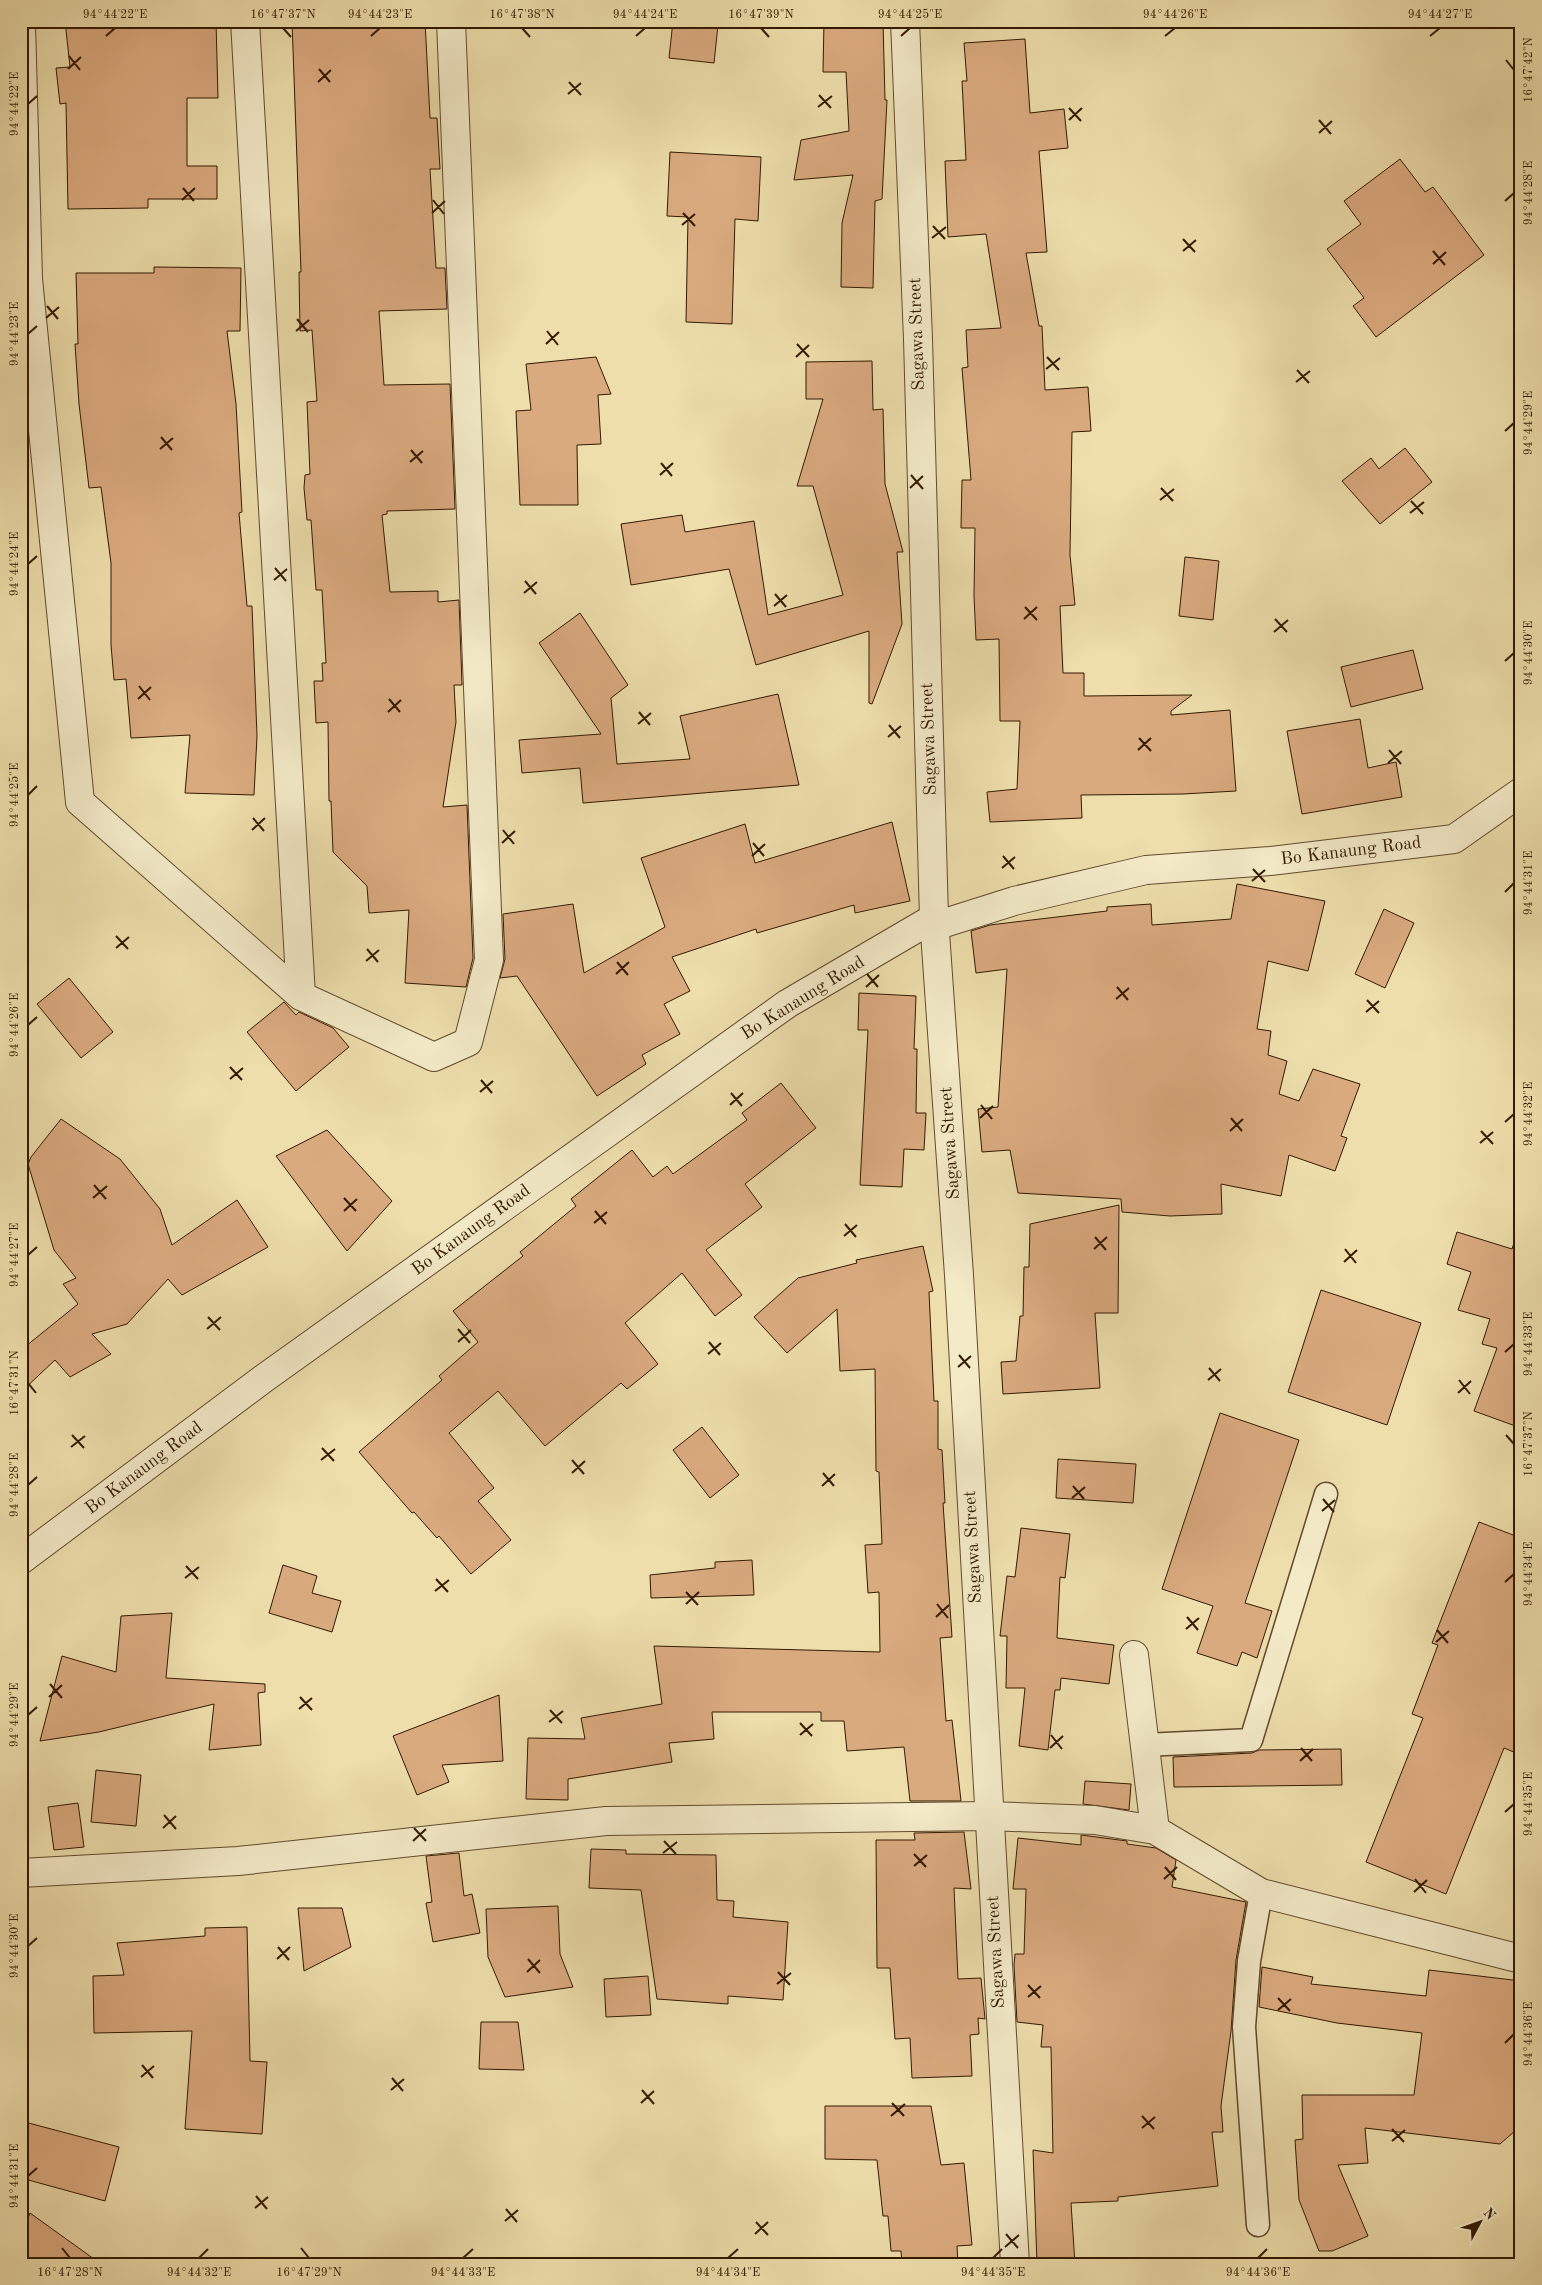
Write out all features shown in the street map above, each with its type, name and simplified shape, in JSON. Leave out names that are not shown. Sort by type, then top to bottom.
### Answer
[{"type":"street","points":[[245,21],[301,996]]},
{"type":"street","points":[[21,24],[28,279],[80,802],[301,996],[434,1057],[468,1042],[488,960],[451,21]]},
{"type":"street","name":"Sagawa Street","points":[[905,21],[918,339],[934,922],[958,1275],[1015,2264]]},
{"type":"street","name":"Bo Kanaung Road","points":[[21,1560],[263,1379],[787,1004],[934,922],[1146,870],[1270,861],[1454,839],[1521,792]]},
{"type":"street","points":[[1134,1655],[1155,1830]]},
{"type":"street","points":[[21,1873],[238,1861],[606,1821],[988,1816],[1095,1820],[1155,1830],[1261,1893],[1521,1959]]},
{"type":"lane","points":[[1144,1745],[1251,1740],[1326,1494]]},
{"type":"lane","points":[[1258,2225],[1244,2027],[1249,1961],[1261,1893]]},
{"type":"building","points":[[65,21],[216,21],[218,98],[187,98],[187,166],[217,166],[217,199],[148,199],[148,208],[68,209],[66,103],[60,104],[56,68],[70,67]]},
{"type":"building","points":[[292,21],[425,21],[430,118],[437,118],[440,169],[430,169],[436,268],[445,268],[447,309],[379,311],[384,385],[450,384],[455,509],[387,511],[387,514],[382,515],[390,592],[438,591],[438,602],[459,600],[462,685],[454,685],[456,722],[443,807],[467,805],[473,958],[466,987],[405,983],[409,910],[369,913],[367,886],[333,852],[331,801],[329,801],[328,722],[316,723],[314,681],[323,681],[322,663],[326,663],[322,590],[316,590],[311,520],[307,520],[304,488],[305,475],[310,474],[307,402],[317,401],[312,330],[300,331],[299,272],[301,272]]},
{"type":"building","points":[[673,21],[718,25],[714,63],[669,58]]},
{"type":"building","points":[[824,21],[883,21],[885,100],[887,100],[882,199],[875,201],[873,288],[841,287],[842,223],[853,175],[794,180],[801,140],[849,131],[846,72],[823,72]]},
{"type":"building","points":[[1025,39],[1030,113],[1064,109],[1068,148],[1039,151],[1047,252],[1026,253],[1039,326],[1042,326],[1045,390],[1088,387],[1091,431],[1072,432],[1070,555],[1075,605],[1060,606],[1063,673],[1084,673],[1084,696],[1192,695],[1171,711],[1171,715],[1230,710],[1236,791],[1183,794],[1081,795],[1082,818],[990,822],[987,792],[1017,789],[1020,721],[1000,721],[999,639],[976,640],[974,596],[975,528],[961,528],[962,480],[971,480],[962,368],[968,367],[966,330],[1001,328],[986,234],[948,237],[945,161],[966,160],[962,81],[967,81],[964,43]]},
{"type":"building","points":[[670,152],[761,157],[758,221],[735,219],[732,324],[686,322],[688,217],[667,216]]},
{"type":"building","points":[[1400,159],[1425,192],[1433,187],[1484,255],[1376,337],[1353,306],[1364,298],[1327,249],[1361,224],[1344,201]]},
{"type":"building","points":[[154,267],[241,268],[240,331],[227,331],[236,404],[242,512],[239,513],[247,606],[252,606],[257,736],[254,795],[185,793],[190,735],[131,738],[126,679],[114,680],[111,645],[111,563],[101,487],[89,488],[79,404],[75,344],[78,344],[76,273],[154,273]]},
{"type":"building","points":[[596,357],[611,394],[598,395],[601,444],[577,445],[578,505],[520,505],[516,411],[531,410],[526,364]]},
{"type":"building","points":[[872,361],[873,410],[883,409],[885,484],[903,552],[897,552],[902,624],[872,704],[869,703],[869,631],[756,665],[729,569],[631,585],[621,524],[682,515],[685,532],[754,521],[768,615],[843,595],[813,486],[797,486],[823,399],[806,399],[806,362]]},
{"type":"building","points":[[1405,448],[1432,482],[1380,524],[1342,481],[1371,458],[1379,469]]},
{"type":"building","points":[[1185,557],[1219,561],[1213,620],[1179,616]]},
{"type":"building","points":[[580,613],[628,685],[611,698],[617,764],[690,759],[680,716],[778,694],[799,785],[583,803],[580,768],[522,773],[519,740],[601,734],[539,643]]},
{"type":"building","points":[[1413,650],[1423,689],[1351,707],[1341,667]]},
{"type":"building","points":[[1360,719],[1368,768],[1396,762],[1402,797],[1302,814],[1287,731]]},
{"type":"building","points":[[892,822],[910,901],[855,913],[854,905],[757,933],[756,929],[672,957],[690,991],[664,1004],[680,1034],[642,1055],[646,1064],[597,1096],[517,976],[500,978],[505,959],[503,914],[573,904],[584,973],[665,927],[641,858],[745,824],[755,863]]},
{"type":"building","points":[[1237,884],[1325,901],[1308,971],[1268,961],[1257,1029],[1271,1031],[1268,1055],[1287,1061],[1279,1094],[1299,1101],[1313,1069],[1360,1084],[1341,1136],[1347,1138],[1335,1171],[1289,1155],[1281,1196],[1221,1184],[1222,1214],[1170,1216],[1122,1212],[1121,1199],[1018,1193],[1010,1150],[982,1152],[978,1109],[998,1107],[1007,969],[976,973],[971,931],[990,925],[1107,911],[1107,907],[1151,904],[1152,925],[1231,919]]},
{"type":"building","points":[[1384,909],[1414,923],[1385,988],[1355,974]]},
{"type":"building","points":[[69,978],[113,1032],[81,1058],[37,1004]]},
{"type":"building","points":[[859,993],[916,996],[914,1049],[917,1049],[916,1113],[926,1113],[924,1150],[904,1149],[902,1187],[860,1185],[868,1030],[858,1030]]},
{"type":"building","points":[[284,1002],[296,1015],[299,1012],[333,1028],[349,1047],[296,1091],[247,1032]]},
{"type":"building","points":[[781,1083],[816,1128],[745,1184],[762,1207],[706,1250],[742,1295],[715,1316],[682,1273],[625,1323],[658,1364],[627,1389],[621,1383],[545,1446],[498,1391],[449,1433],[494,1488],[478,1501],[511,1540],[471,1574],[439,1536],[437,1538],[414,1512],[412,1513],[359,1452],[442,1380],[439,1376],[478,1342],[453,1311],[523,1256],[520,1252],[576,1206],[571,1199],[632,1150],[653,1177],[667,1166],[673,1174],[747,1120],[742,1113]]},
{"type":"building","points":[[61,1119],[120,1159],[160,1209],[172,1245],[237,1200],[268,1247],[182,1295],[168,1279],[127,1324],[92,1334],[111,1354],[70,1377],[55,1360],[21,1392],[21,1350],[78,1304],[63,1284],[76,1278],[54,1250],[28,1164],[31,1157]]},
{"type":"building","points":[[327,1130],[392,1201],[347,1251],[276,1156]]},
{"type":"building","points":[[1119,1205],[1118,1313],[1095,1313],[1100,1388],[1003,1394],[1001,1362],[1016,1361],[1020,1316],[1023,1316],[1024,1267],[1029,1267],[1030,1224]]},
{"type":"building","points":[[1457,1232],[1512,1249],[1514,1243],[1521,1244],[1521,1428],[1474,1411],[1497,1348],[1482,1344],[1490,1319],[1458,1310],[1471,1272],[1447,1264]]},
{"type":"building","points":[[923,1246],[933,1291],[929,1292],[934,1401],[938,1401],[938,1449],[942,1450],[945,1503],[943,1503],[952,1637],[940,1638],[946,1721],[952,1720],[961,1801],[910,1801],[904,1747],[847,1751],[844,1721],[821,1721],[821,1712],[712,1712],[714,1739],[669,1743],[672,1762],[568,1779],[568,1800],[526,1799],[528,1738],[585,1739],[581,1718],[662,1704],[654,1646],[880,1652],[879,1592],[868,1593],[865,1545],[882,1544],[879,1472],[876,1471],[875,1369],[840,1371],[837,1309],[787,1353],[754,1317],[798,1278],[857,1263],[856,1260]]},
{"type":"building","points":[[1321,1290],[1421,1323],[1387,1425],[1288,1392]]},
{"type":"building","points":[[1220,1413],[1299,1440],[1245,1603],[1272,1611],[1257,1658],[1242,1652],[1237,1666],[1197,1653],[1213,1606],[1162,1589]]},
{"type":"building","points":[[702,1427],[739,1475],[710,1498],[673,1450]]},
{"type":"building","points":[[1058,1459],[1136,1464],[1133,1503],[1056,1498]]},
{"type":"building","points":[[1479,1522],[1521,1538],[1521,1755],[1504,1748],[1446,1894],[1366,1862],[1423,1718],[1412,1714],[1438,1645],[1432,1643]]},
{"type":"building","points":[[1021,1528],[1070,1534],[1065,1578],[1060,1577],[1057,1638],[1114,1645],[1109,1684],[1061,1678],[1060,1690],[1055,1690],[1048,1750],[1019,1746],[1025,1688],[1006,1688],[1007,1636],[1000,1636],[1007,1576],[1015,1577]]},
{"type":"building","points":[[752,1560],[754,1595],[651,1598],[650,1575],[715,1568],[715,1562]]},
{"type":"building","points":[[283,1565],[317,1576],[312,1593],[341,1601],[332,1632],[269,1613]]},
{"type":"building","points":[[172,1613],[166,1678],[265,1684],[265,1692],[258,1693],[261,1745],[209,1750],[214,1704],[99,1732],[40,1741],[62,1656],[116,1672],[121,1616]]},
{"type":"building","points":[[499,1695],[503,1761],[442,1765],[449,1782],[417,1795],[393,1736]]},
{"type":"building","points":[[1341,1749],[1342,1785],[1174,1787],[1173,1757],[1252,1753],[1259,1750]]},
{"type":"building","points":[[96,1770],[141,1775],[136,1826],[91,1822]]},
{"type":"building","points":[[1085,1781],[1131,1784],[1129,1810],[1083,1804]]},
{"type":"building","points":[[78,1803],[84,1847],[54,1850],[48,1807]]},
{"type":"building","points":[[964,1832],[971,1889],[954,1888],[958,1979],[981,1978],[985,2019],[978,2018],[979,2034],[970,2035],[972,2076],[912,2078],[910,2038],[895,2039],[890,1968],[877,1968],[876,1840],[915,1840],[914,1833]]},
{"type":"building","points":[[1081,1835],[1127,1841],[1127,1844],[1156,1848],[1176,1860],[1172,1887],[1246,1902],[1236,1960],[1231,2031],[1221,2106],[1223,2132],[1212,2132],[1218,2186],[1118,2197],[1118,2201],[1071,2203],[1075,2264],[1037,2264],[1033,2150],[1053,2153],[1051,2047],[1041,2047],[1043,2025],[1017,2022],[1014,1965],[1015,1954],[1024,1954],[1026,1889],[1013,1889],[1018,1838],[1081,1845]]},
{"type":"building","points":[[591,1849],[626,1850],[626,1854],[716,1855],[717,1900],[734,1901],[733,1917],[788,1922],[783,2000],[728,1996],[728,2004],[657,1999],[641,1890],[589,1888]]},
{"type":"building","points":[[459,1853],[464,1896],[472,1894],[480,1933],[433,1942],[426,1903],[432,1902],[426,1856]]},
{"type":"building","points":[[558,1906],[560,1954],[573,1987],[505,1997],[488,1957],[486,1909]]},
{"type":"building","points":[[298,1908],[342,1908],[351,1947],[304,1971]]},
{"type":"building","points":[[247,1927],[250,2061],[267,2062],[262,2134],[185,2129],[192,2031],[94,2033],[93,1976],[124,1975],[117,1943],[205,1936],[205,1928]]},
{"type":"building","points":[[1262,1967],[1313,1977],[1311,1984],[1426,1996],[1429,1970],[1521,1981],[1521,2094],[1515,2131],[1500,2144],[1365,2128],[1368,2163],[1338,2165],[1368,2236],[1332,2251],[1319,2251],[1299,2200],[1295,2140],[1303,2139],[1302,2095],[1414,2095],[1422,2033],[1337,2023],[1259,2007]]},
{"type":"building","points":[[648,1976],[651,2015],[606,2017],[604,1979]]},
{"type":"building","points":[[481,2022],[518,2022],[524,2070],[479,2069]]},
{"type":"building","points":[[825,2106],[931,2106],[941,2165],[964,2163],[972,2245],[957,2246],[958,2264],[902,2264],[901,2251],[891,2251],[888,2216],[883,2216],[877,2160],[825,2159]]},
{"type":"building","points":[[21,2121],[119,2147],[105,2201],[21,2178]]},
{"type":"building","points":[[30,2213],[101,2264],[42,2264],[21,2255],[21,2236]]}]
